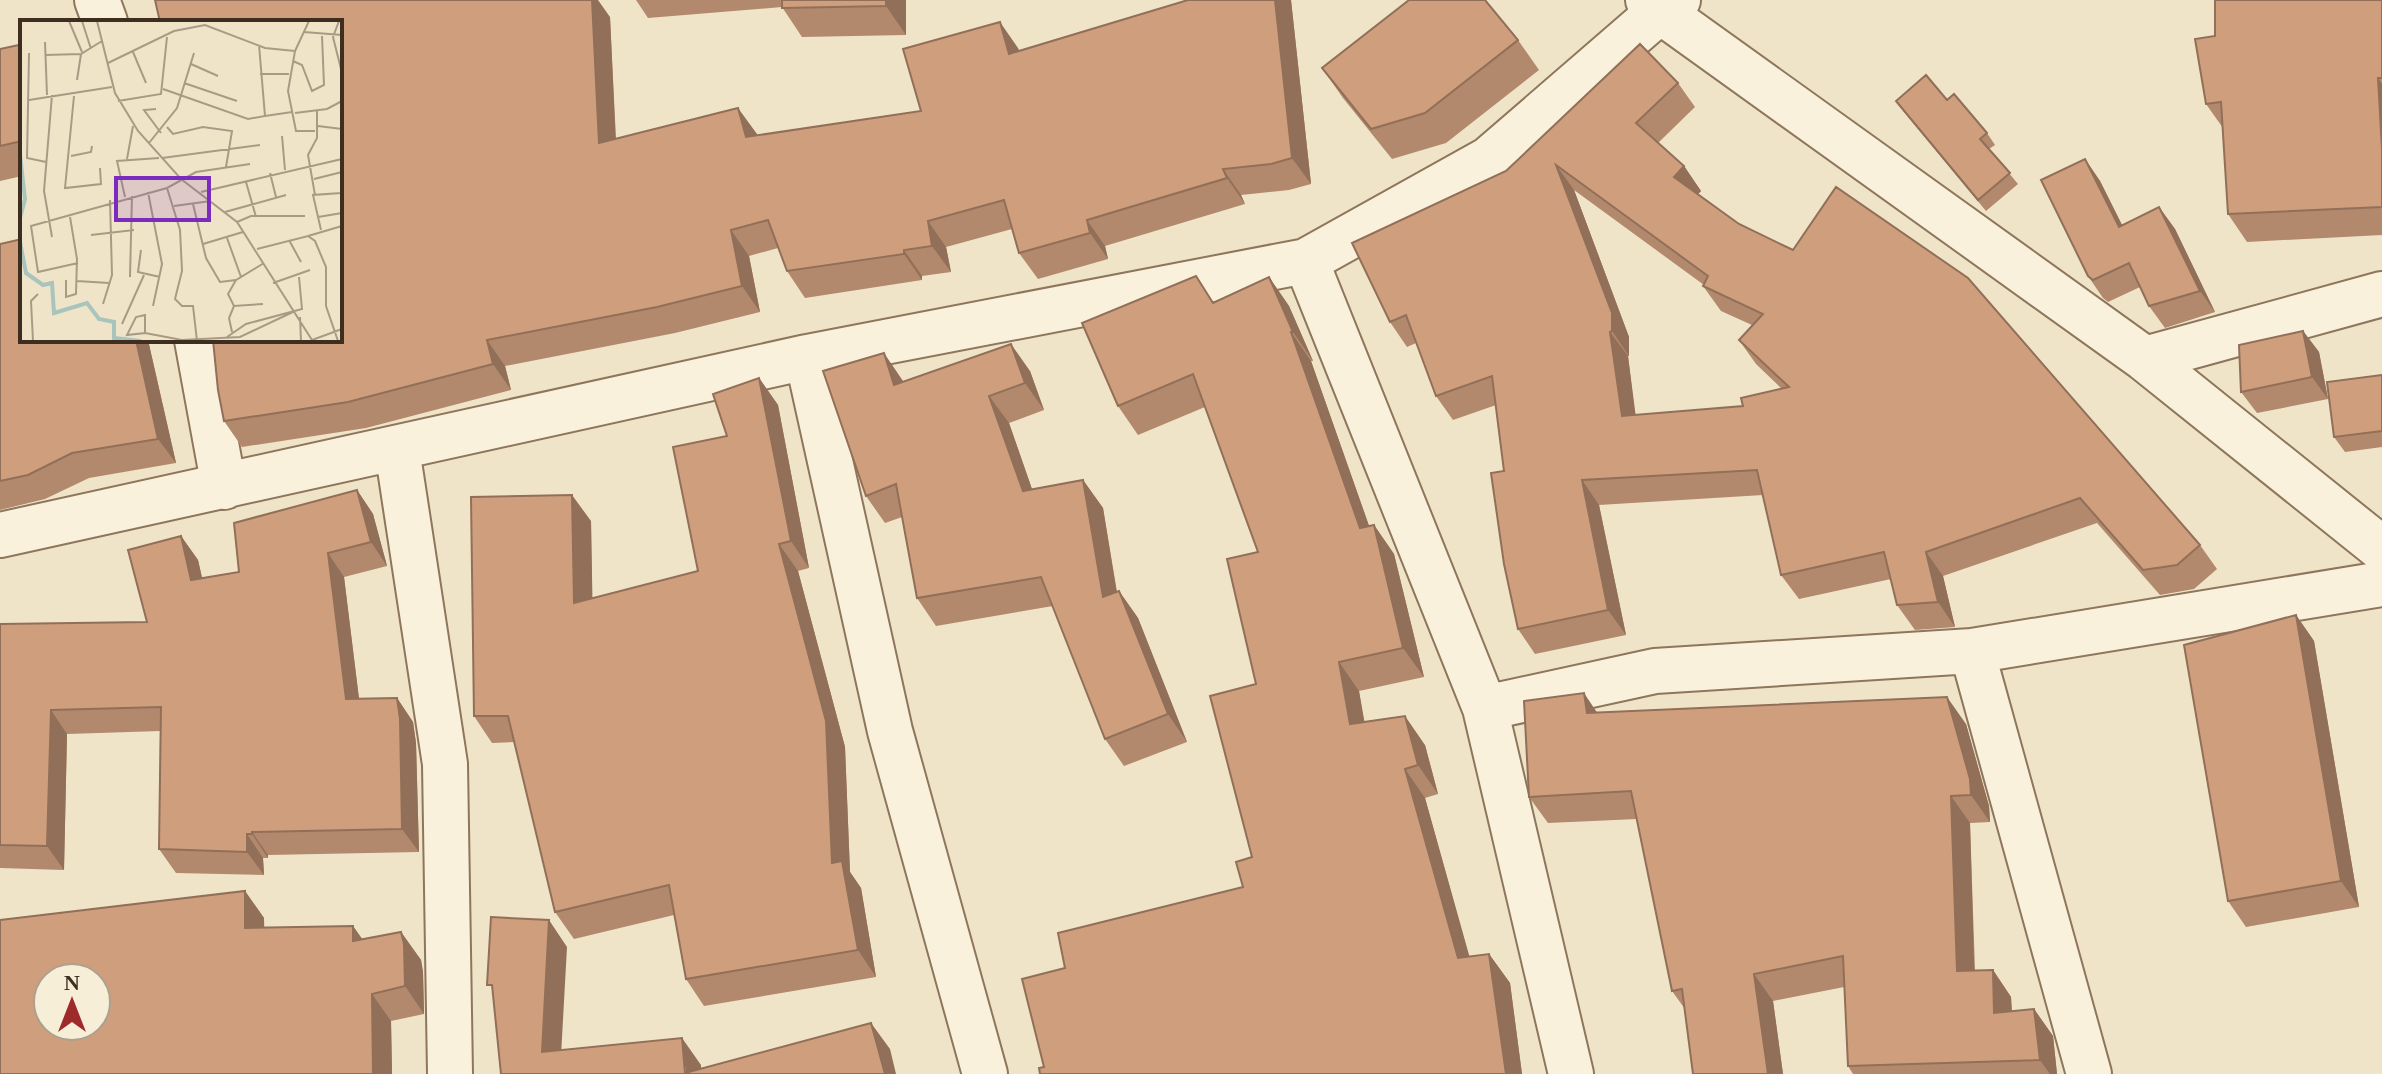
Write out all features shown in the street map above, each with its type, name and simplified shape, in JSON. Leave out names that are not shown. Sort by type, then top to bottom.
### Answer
[{"type":"street","points":[[97,0],[104,20]]},
{"type":"street","points":[[0,535],[807,357],[1306,261],[1489,159],[1662,4],[2145,359],[2382,549]]},
{"type":"street","points":[[1306,261],[1485,708],[1571,1074]]},
{"type":"street","points":[[2145,359],[2382,294]]},
{"type":"street","points":[[197,342],[224,487]]},
{"type":"street","points":[[807,357],[890,731],[985,1074]]},
{"type":"street","points":[[397,449],[445,764],[450,1074]]},
{"type":"street","points":[[1485,708],[1655,671],[1972,651],[2382,584]]},
{"type":"street","points":[[1972,651],[2089,1074]]},
{"type":"building","points":[[155,0],[592,0],[599,143],[738,108],[746,137],[921,111],[903,49],[1000,22],[1009,54],[1188,0],[1275,0],[1292,158],[1271,164],[1223,169],[1227,178],[1087,220],[1090,233],[1019,253],[1004,200],[928,221],[932,246],[904,250],[904,254],[787,271],[768,220],[731,230],[742,286],[657,307],[487,340],[493,364],[348,402],[224,421],[213,342],[342,342],[342,20],[160,20]]},
{"type":"building","points":[[782,0],[886,0],[886,6],[782,8]]},
{"type":"building","points":[[1409,0],[1485,0],[1518,40],[1425,113],[1371,129],[1322,68]]},
{"type":"building","points":[[2215,0],[2382,0],[2382,78],[2378,78],[2382,207],[2228,214],[2221,102],[2206,104],[2195,39],[2215,36]]},
{"type":"building","points":[[1640,44],[1678,83],[1636,123],[1684,166],[1674,177],[1739,224],[1793,250],[1836,187],[1968,278],[2200,545],[2177,565],[2143,570],[2080,498],[1926,552],[1938,602],[1897,605],[1884,552],[1781,575],[1757,470],[1582,480],[1608,610],[1518,629],[1504,564],[1491,473],[1504,471],[1492,376],[1436,396],[1406,315],[1390,322],[1352,243],[1506,171]],"holes":[[[1556,165],[1708,276],[1703,286],[1763,314],[1739,340],[1789,387],[1741,398],[1743,406],[1622,416],[1610,332],[1612,313]]]},
{"type":"building","points":[[19,45],[20,49],[20,141],[0,146],[0,49]]},
{"type":"building","points":[[1926,75],[1947,100],[1954,94],[1987,133],[1980,139],[2010,173],[1978,200],[1896,101]]},
{"type":"building","points":[[2085,159],[2119,227],[2159,207],[2200,291],[2149,306],[2129,263],[2093,280],[2088,276],[2041,180]]},
{"type":"building","points":[[20,239],[20,342],[136,342],[158,439],[72,453],[28,475],[0,481],[0,244]]},
{"type":"building","points":[[1196,276],[1213,303],[1269,277],[1293,332],[1360,528],[1374,525],[1403,648],[1339,662],[1350,724],[1405,716],[1418,765],[1405,769],[1458,958],[1489,954],[1506,1074],[1040,1074],[1039,1068],[1044,1067],[1022,979],[1065,968],[1058,933],[1243,887],[1236,862],[1252,857],[1210,696],[1256,684],[1227,559],[1258,552],[1193,374],[1118,406],[1082,323]]},
{"type":"building","points":[[2303,331],[2312,377],[2241,392],[2239,345]]},
{"type":"building","points":[[1011,344],[1025,383],[989,396],[1023,491],[1083,480],[1103,597],[1119,591],[1168,714],[1105,739],[1041,577],[917,598],[896,484],[866,496],[823,371],[884,353],[894,385]]},
{"type":"building","points":[[2382,375],[2382,431],[2334,437],[2327,382]]},
{"type":"building","points":[[759,378],[791,541],[779,544],[826,721],[832,863],[842,861],[858,950],[686,979],[669,885],[555,912],[508,716],[474,716],[471,497],[572,495],[574,603],[698,571],[673,447],[727,436],[713,394]]},
{"type":"building","points":[[357,490],[371,542],[328,553],[346,699],[397,698],[402,829],[252,832],[247,834],[247,852],[159,849],[161,707],[51,710],[47,846],[0,845],[0,624],[147,622],[128,550],[181,536],[191,580],[239,572],[234,523]]},
{"type":"building","points":[[2296,615],[2341,881],[2228,901],[2184,645]]},
{"type":"building","points":[[1584,693],[1587,713],[1947,697],[1970,779],[1971,795],[1951,796],[1957,971],[1993,970],[1994,1013],[2034,1009],[2040,1060],[1848,1066],[1843,956],[1754,974],[1768,1074],[1693,1074],[1682,989],[1672,991],[1631,791],[1529,797],[1524,701]]},
{"type":"building","points":[[245,891],[245,928],[353,926],[353,941],[401,932],[405,986],[372,994],[373,1074],[0,1074],[0,920]]},
{"type":"building","points":[[491,917],[549,920],[542,1052],[682,1038],[685,1073],[871,1023],[885,1074],[501,1074],[492,985],[487,985]]}]
